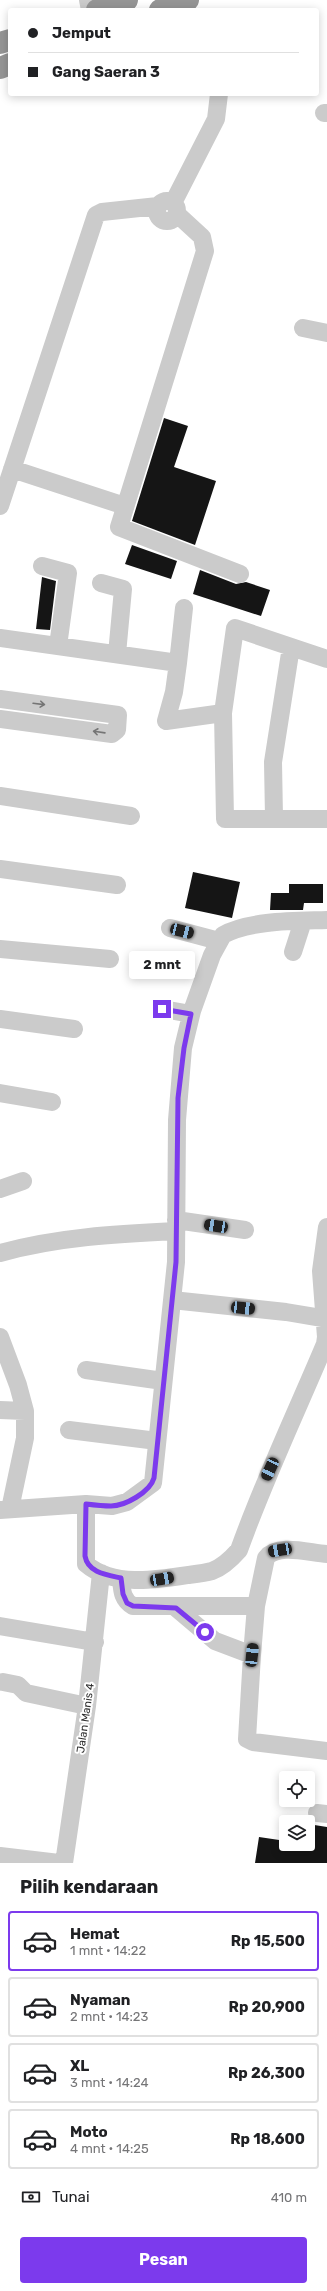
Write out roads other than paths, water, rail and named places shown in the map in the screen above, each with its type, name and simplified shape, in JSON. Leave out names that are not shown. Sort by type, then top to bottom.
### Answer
[{"type":"highway","points":[[103,8],[127,0]]},
{"type":"highway","points":[[166,8],[188,0]]},
{"type":"street","points":[[169,208],[216,119],[219,96]]},
{"type":"street","points":[[0,506],[96,215],[102,212],[169,208],[202,237],[205,251],[119,527],[240,574]]},
{"type":"street","points":[[303,328],[327,333]]},
{"type":"street","points":[[12,469],[125,506]]},
{"type":"street","points":[[42,566],[68,573],[58,646]]},
{"type":"street","points":[[100,583],[123,589],[117,654]]},
{"type":"street","points":[[184,608],[174,692],[166,720],[223,713]]},
{"type":"street","points":[[327,659],[235,628],[223,713],[225,819],[274,817],[327,819]]},
{"type":"street","points":[[0,638],[178,663]]},
{"type":"street","points":[[274,817],[273,762],[291,647]]},
{"type":"street","points":[[0,699],[118,715],[117,730],[112,734],[0,719]]},
{"type":"street","points":[[0,796],[131,816]]},
{"type":"street","points":[[0,869],[117,885]]},
{"type":"street","points":[[0,1337],[18,1385],[25,1411],[25,1438],[5,1509],[86,1504],[112,1506],[121,1504],[149,1487],[154,1478],[172,1300],[176,1226],[178,1098],[184,1042],[191,1014],[219,941],[229,932],[246,927],[327,920]]},
{"type":"street","points":[[293,952],[304,921]]},
{"type":"street","points":[[170,928],[219,941]]},
{"type":"street","points":[[0,949],[110,959]]},
{"type":"street","points":[[162,1009],[191,1014]]},
{"type":"street","points":[[0,1019],[74,1029]]},
{"type":"street","points":[[0,1093],[52,1102]]},
{"type":"street","points":[[0,1188],[23,1181]]},
{"type":"street","points":[[0,1252],[34,1244],[77,1237],[176,1226],[205,1224],[245,1230]]},
{"type":"street","points":[[86,1504],[86,1564],[101,1573],[121,1578],[162,1579],[213,1571],[233,1558],[239,1550],[259,1493],[283,1445],[325,1344],[326,1337],[319,1318],[327,1227]]},
{"type":"street","points":[[172,1300],[286,1312],[319,1318]]},
{"type":"street","points":[[86,1370],[163,1381]]},
{"type":"street","points":[[0,1410],[25,1411]]},
{"type":"street","points":[[69,1430],[157,1441]]},
{"type":"street","points":[[327,1554],[280,1550],[271,1552],[266,1558],[256,1606],[247,1739],[253,1742],[327,1751]]},
{"type":"street","name":"Jalan Manis 4","points":[[64,1863],[87,1706],[101,1573]]},
{"type":"street","points":[[121,1578],[123,1594],[127,1603],[133,1606],[176,1608],[256,1606]]},
{"type":"street","points":[[176,1608],[215,1640],[252,1655]]},
{"type":"street","points":[[0,1626],[94,1642]]},
{"type":"street","points":[[3,1682],[18,1685],[26,1693],[87,1706]]},
{"type":"street","points":[[0,1856],[58,1863]]}]
